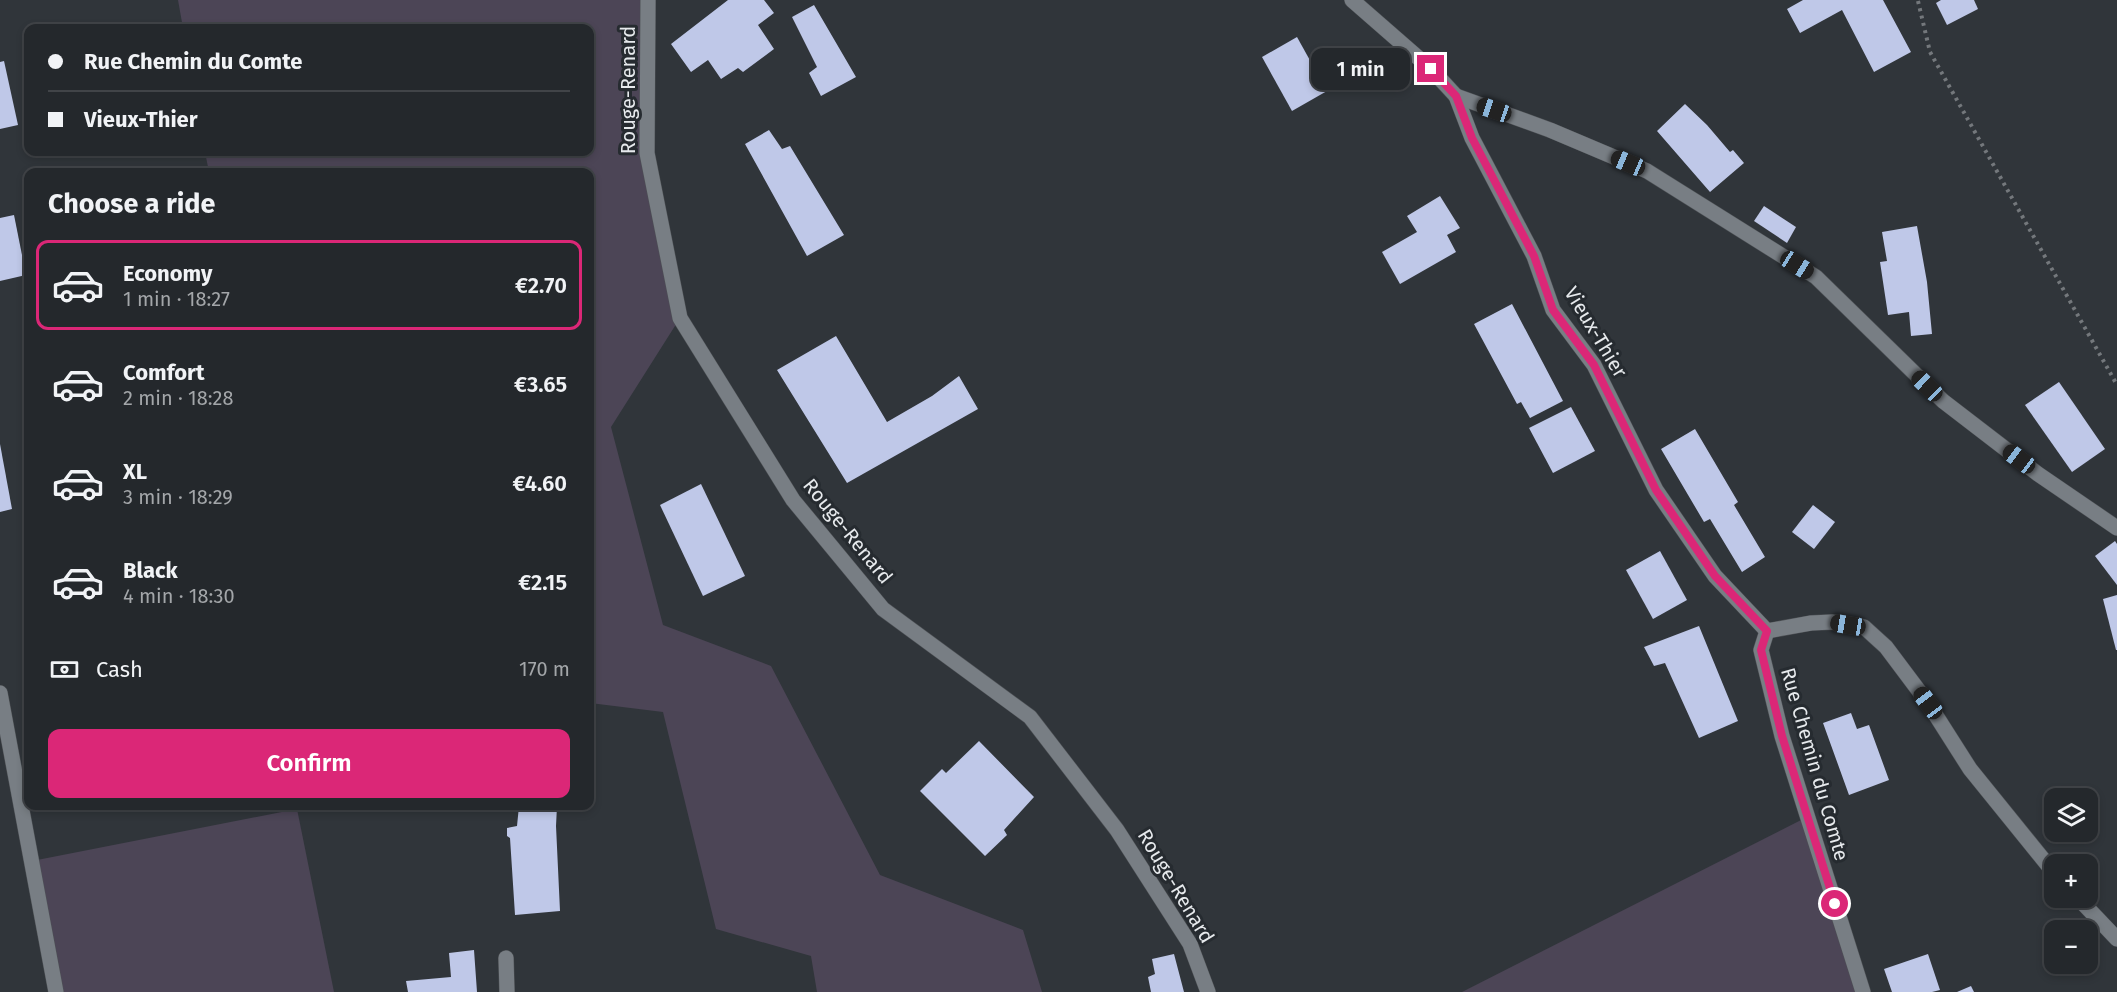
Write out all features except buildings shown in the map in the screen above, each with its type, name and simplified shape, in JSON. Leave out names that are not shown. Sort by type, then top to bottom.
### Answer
[{"type":"street","name":"Rouge-Renard","points":[[648,0],[647,153],[680,318],[793,500],[883,609],[1030,717],[1117,830],[1190,944],[1208,992]]},
{"type":"street","name":"Vieux-Thier","points":[[1352,0],[1431,69],[1456,96],[1472,138],[1534,256],[1553,310],[1594,365],[1656,490],[1715,576],[1767,631]]},
{"type":"street","points":[[1456,96],[1550,130],[1647,171],[1816,277],[1943,401],[2038,474],[2117,528]]},
{"type":"street","points":[[1767,631],[1832,622],[1864,627],[1886,647],[1928,703],[1971,770],[2044,860]]},
{"type":"street","name":"Rue Chemin du Comte","points":[[1767,631],[1761,650],[1782,736],[1863,992]]},
{"type":"street","points":[[0,693],[56,992]]},
{"type":"street","points":[[2087,908],[2117,939]]},
{"type":"street","points":[[506,958],[507,992]]},
{"type":"path","points":[[1918,1],[1930,52],[2117,385]]},
{"type":"shaded area","points":[[178,0],[648,0],[647,153],[680,318],[611,427],[663,625],[771,666],[880,875],[1023,930],[1042,992],[817,992],[811,956],[716,929],[663,712],[594,703],[594,168],[208,168],[206,156],[594,156],[594,24],[182,24]]},
{"type":"shaded area","points":[[297,810],[334,992],[56,992],[32,861]]},
{"type":"shaded area","points":[[1807,817],[1863,992],[1462,992]]},
{"type":"route","points":[[1431,69],[1456,96],[1472,138],[1534,256],[1553,310],[1594,365],[1656,490],[1715,576],[1767,631],[1761,650],[1782,736],[1835,904]]}]
